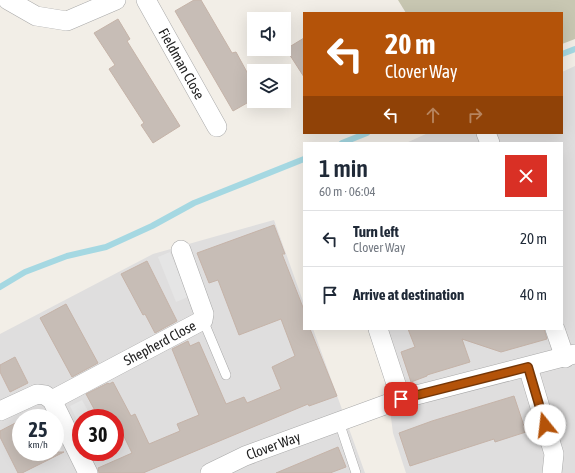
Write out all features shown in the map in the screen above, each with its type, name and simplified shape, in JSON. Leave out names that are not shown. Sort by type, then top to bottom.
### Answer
[{"type":"street","points":[[8,0],[36,16],[67,21],[116,0]]},
{"type":"street","name":"Fieldman Close","points":[[146,0],[217,127]]},
{"type":"street","name":"Shepherd Close","points":[[52,400],[203,320],[204,314],[180,250]]},
{"type":"street","points":[[378,330],[401,399]]},
{"type":"street","points":[[556,330],[570,356]]},
{"type":"street","name":"Clover Way","points":[[210,473],[245,456],[401,399],[570,356]]},
{"type":"street","points":[[528,367],[554,454],[552,473]]},
{"type":"street","points":[[0,411],[37,394],[46,395],[52,400],[88,473]]},
{"type":"lane","points":[[203,320],[226,375]]},
{"type":"lane","points":[[339,422],[356,473]]},
{"type":"shaded area","points":[[398,0],[575,0],[575,39],[563,44],[563,12],[405,12]]},
{"type":"shaded area","points":[[575,66],[575,473],[406,473],[393,433],[387,387],[368,330],[563,330],[563,142],[408,142],[426,134],[563,134],[563,72]]},
{"type":"shaded area","points":[[274,220],[303,301],[303,330],[313,330],[365,473],[0,473],[0,334],[153,254]]},
{"type":"shaded area","points":[[170,252],[188,297],[176,302],[158,257]]},
{"type":"shaded area","points":[[82,400],[87,409],[72,410],[70,406]]},
{"type":"building","points":[[194,0],[201,0],[232,53],[236,52],[247,72],[247,103],[233,111],[175,11]]},
{"type":"building","points":[[118,19],[130,39],[127,41],[180,126],[153,143],[141,125],[144,123],[109,69],[115,65],[94,33]]},
{"type":"building","points":[[303,39],[303,75],[290,56],[291,46]]},
{"type":"building","points":[[274,225],[285,254],[282,254],[303,307],[303,330],[310,330],[337,396],[309,406],[308,404],[143,473],[99,473],[98,468],[114,461],[124,461],[124,457],[132,453],[124,437],[124,409],[94,409],[86,394],[113,382],[131,416],[135,414],[149,444],[180,431],[177,424],[199,415],[172,349],[188,341],[190,346],[199,342],[226,404],[244,397],[247,403],[281,389],[272,367],[295,356],[281,319],[239,335],[218,280],[209,283],[197,253]]},
{"type":"building","points":[[147,261],[177,321],[155,333],[145,314],[143,315],[121,274]]},
{"type":"building","points":[[66,304],[98,363],[72,377],[40,318]]},
{"type":"building","points":[[408,330],[544,330],[547,339],[501,352],[462,339],[470,362],[427,375],[411,382],[401,352],[415,347]]},
{"type":"building","points":[[15,357],[28,383],[10,392],[0,372],[0,365]]},
{"type":"building","points":[[514,396],[526,432],[495,442],[494,439],[410,466],[399,433],[432,421]]},
{"type":"building","points":[[12,425],[12,461],[0,437],[0,431]]},
{"type":"building","points":[[338,447],[346,467],[330,473],[276,473]]},
{"type":"building","points":[[12,461],[46,461],[22,473],[18,473]]},
{"type":"waterway","points":[[563,54],[575,49]]},
{"type":"waterway","points":[[344,142],[364,134]]},
{"type":"waterway","points":[[0,287],[25,272],[67,256],[106,247],[152,226],[194,203],[303,159]]},
{"type":"route","points":[[401,399],[528,367],[545,425]]}]
